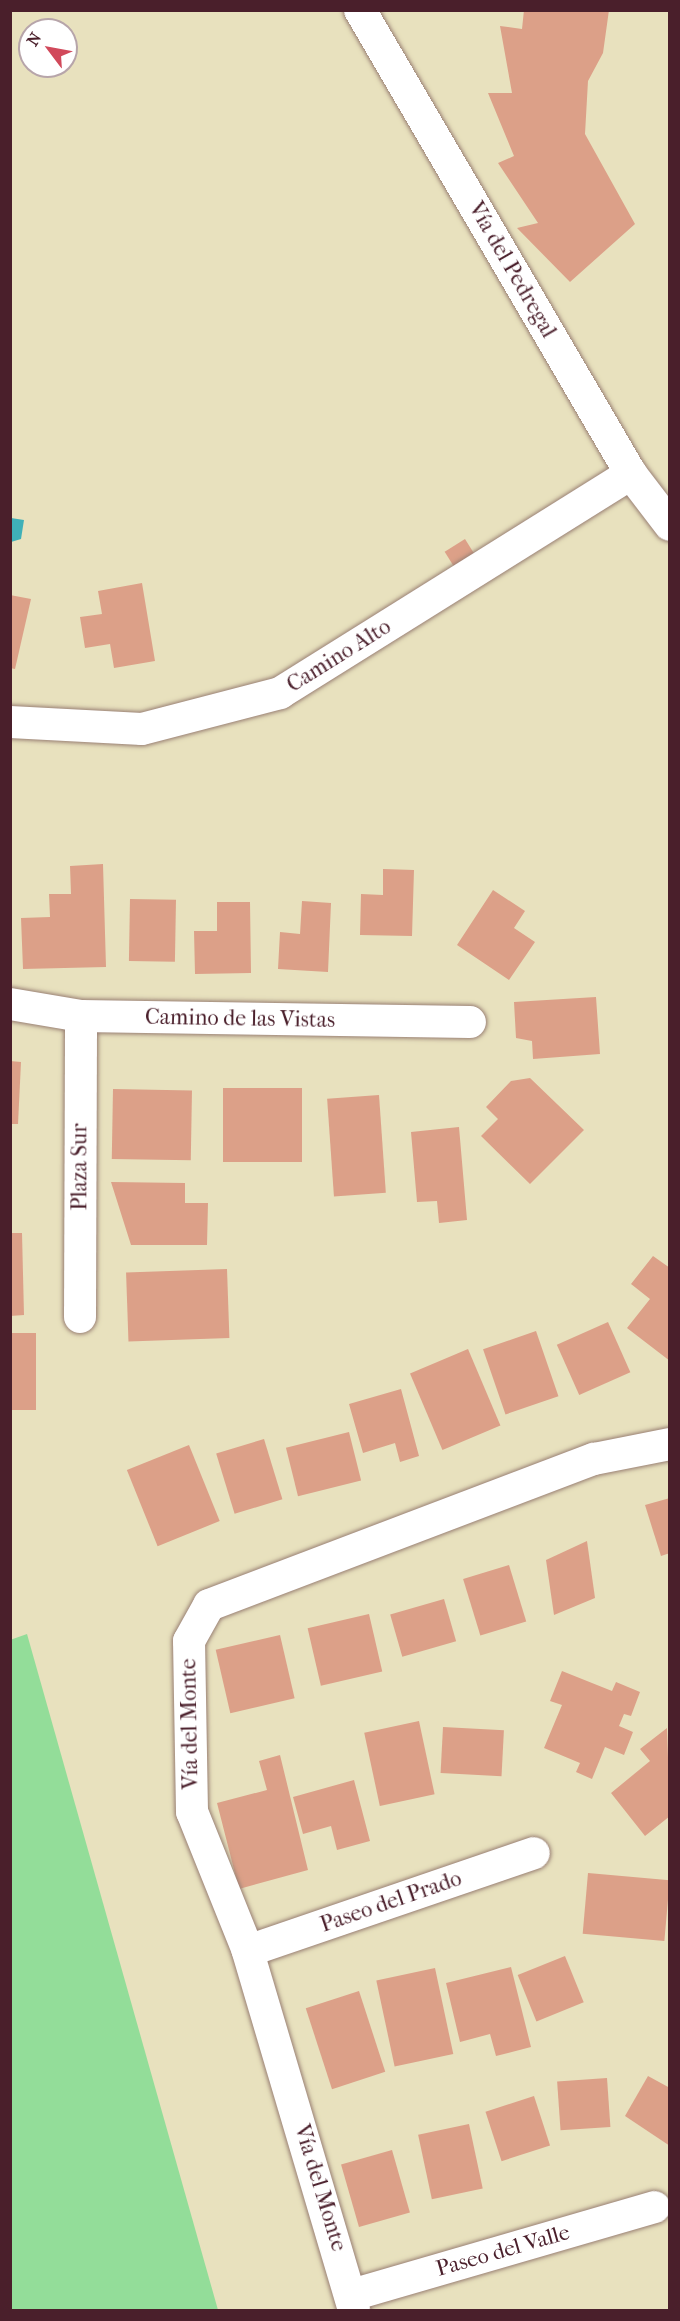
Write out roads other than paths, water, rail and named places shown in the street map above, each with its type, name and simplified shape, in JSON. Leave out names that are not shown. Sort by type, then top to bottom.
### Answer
[{"type":"street","name":"Vía del Pedregal","points":[[360,10],[631,474],[669,525]]},
{"type":"street","name":"Camino Alto","points":[[10,722],[142,729],[280,693],[631,474]]},
{"type":"street","name":"Camino de las Vistas","points":[[10,1004],[81,1016],[470,1022]]},
{"type":"street","name":"Plaza Sur","points":[[80,1317],[81,1016]]},
{"type":"street","name":"Vía del Monte","points":[[353,2303],[248,1950],[192,1812],[189,1641],[209,1605],[594,1459],[669,1444]]},
{"type":"street","name":"Paseo del Prado","points":[[248,1950],[534,1853]]},
{"type":"street","name":"Paseo del Valle","points":[[353,2303],[654,2207]]},
{"type":"water","points":[[11,518],[24,520],[21,539],[11,542]]}]
